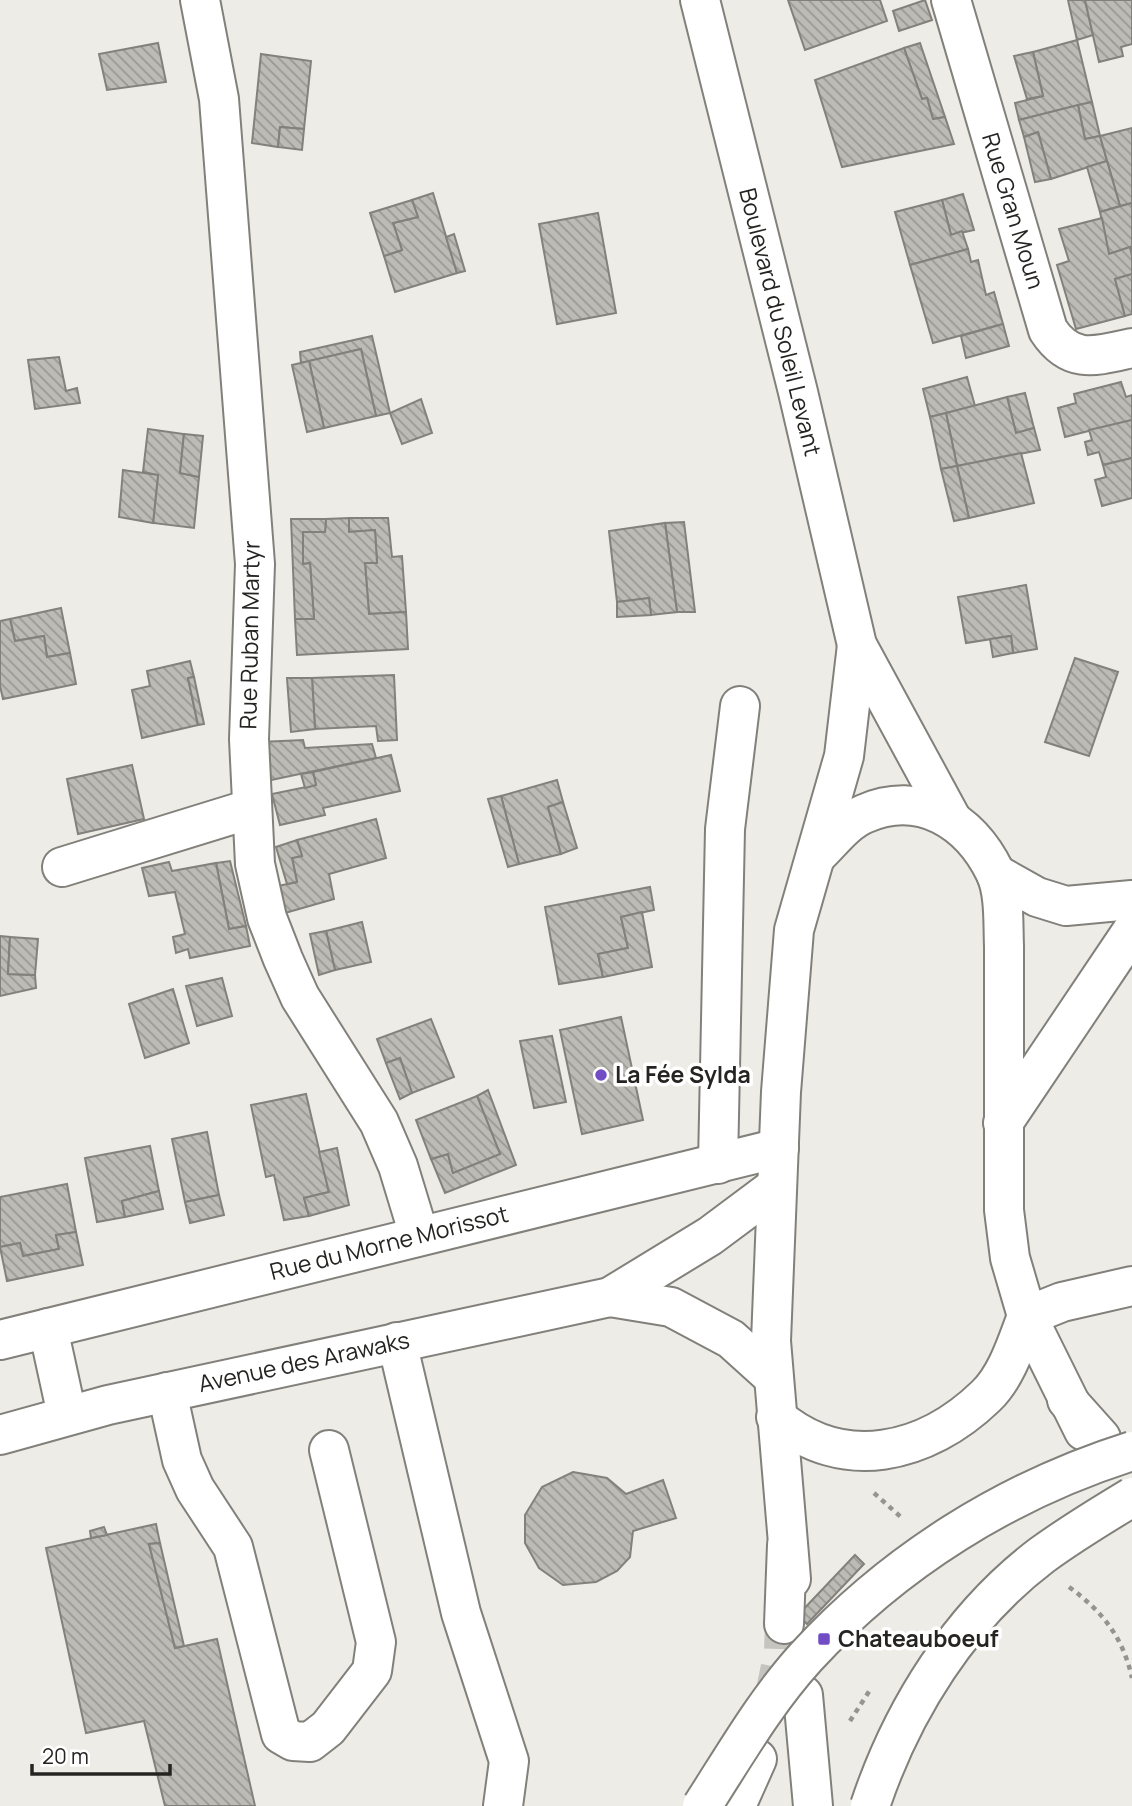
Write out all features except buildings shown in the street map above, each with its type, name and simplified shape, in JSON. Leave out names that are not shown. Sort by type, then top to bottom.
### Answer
[{"type":"main road","name":"Rue Ruban Martyr","points":[[200,0],[219,99],[255,564],[248,739],[255,863],[267,918],[300,997],[379,1122],[398,1166],[419,1235]]},
{"type":"main road","name":"Boulevard du Soleil Levant","points":[[700,0],[857,645],[951,818]]},
{"type":"main road","name":"Rue Gran Moun","points":[[951,0],[1048,330],[1058,345],[1077,355],[1098,356],[1132,348]]},
{"type":"main road","name":"Boulevard du Soleil Levant","points":[[789,1617],[787,1545],[772,1376],[777,1186],[794,930],[844,755],[857,645]]},
{"type":"main road","points":[[718,1164],[725,829],[740,706]]},
{"type":"main road","points":[[702,1806],[764,1710],[805,1658],[859,1605],[895,1575],[970,1524],[1025,1493],[1088,1465],[1108,1444],[1067,1399],[1027,1316],[1010,1258],[1004,1210],[1004,946],[1002,906],[996,874],[974,840],[951,818],[920,806],[895,804],[864,814],[849,823],[815,858]]},
{"type":"main road","points":[[62,867],[250,809]]},
{"type":"main road","points":[[996,874],[1037,897],[1066,906],[1132,900]]},
{"type":"main road","points":[[1003,1123],[1132,932]]},
{"type":"main road","name":"Rue du Morne Morissot","points":[[0,1340],[779,1148]]},
{"type":"main road","name":"Avenue des Arawaks","points":[[0,1435],[67,1415],[167,1392],[610,1297],[710,1236],[777,1186]]},
{"type":"main road","points":[[776,1417],[797,1435],[820,1446],[855,1452],[899,1448],[941,1431],[988,1395],[1008,1364],[1027,1316],[1062,1302],[1132,1286]]},
{"type":"main road","name":"Avenue des Arawaks","points":[[610,1297],[671,1307],[731,1339],[772,1376]]},
{"type":"main road","points":[[48,1328],[67,1415]]},
{"type":"main road","points":[[397,1342],[461,1613],[509,1761],[503,1806]]},
{"type":"main road","points":[[167,1392],[182,1460],[195,1489],[233,1547],[281,1734],[293,1741],[310,1742],[328,1728],[372,1671],[374,1661],[376,1642],[329,1450]]},
{"type":"main road","points":[[870,1806],[884,1765],[912,1710],[941,1659],[957,1640],[1012,1580],[1042,1555],[1132,1497]]},
{"type":"main road","points":[[803,1695],[813,1806]]},
{"type":"main road","points":[[736,1806],[757,1759]]},
{"type":"path","points":[[1059,1580],[1089,1601],[1110,1623],[1127,1654],[1132,1678]]},
{"type":"tunnel","points":[[1090,1443],[1132,1521]]},
{"type":"tunnel","points":[[772,1705],[783,1652],[784,1624]]},
{"type":"place","name":"La Fée Sylda","points":[[601,1075]]},
{"type":"place","name":"Chateauboeuf","points":[[824,1639]]}]
